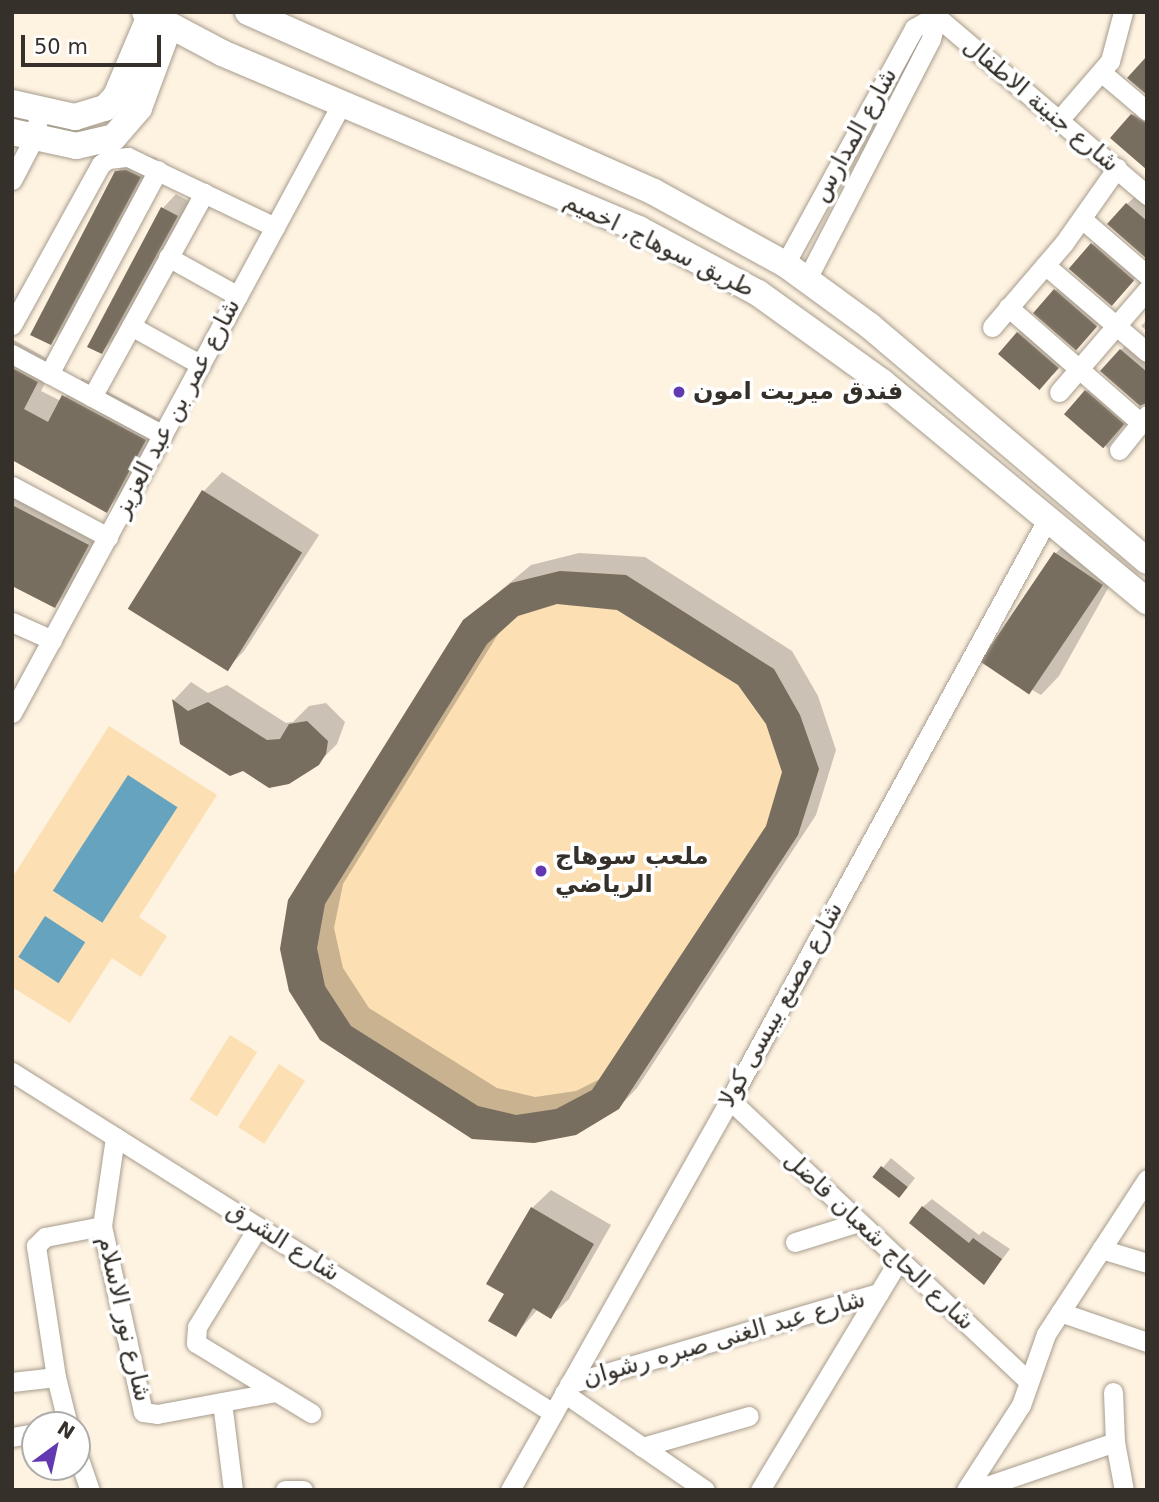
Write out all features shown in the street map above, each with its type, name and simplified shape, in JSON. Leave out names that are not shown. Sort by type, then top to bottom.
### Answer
[{"type":"main road","name":"طريق سوهاج, اخميم","points":[[251,13],[654,192],[785,264],[870,326],[1147,561]]},
{"type":"main road","name":"طريق سوهاج, اخميم","points":[[155,18],[342,103],[639,229],[758,293],[822,336],[1147,601]]},
{"type":"main road","points":[[12,103],[75,117],[105,108],[123,82],[155,18]]},
{"type":"main road","points":[[23,135],[76,146],[114,137],[139,108],[155,18]]},
{"type":"main road","points":[[639,229],[654,192]]},
{"type":"street","points":[[1059,120],[1101,72],[1116,48],[1123,12]]},
{"type":"street","name":"شارع جنينة الاطفال","points":[[936,14],[1147,194]]},
{"type":"street","name":"شارع المدارس","points":[[785,264],[914,28],[936,14]]},
{"type":"street","name":"شارع المدارس","points":[[807,279],[931,39],[936,14]]},
{"type":"street","points":[[1101,72],[1147,111]]},
{"type":"street","name":"شارع عمر بن عبد العزيز","points":[[12,713],[342,103]]},
{"type":"street","points":[[12,180],[23,135],[40,110]]},
{"type":"street","points":[[12,325],[101,164],[128,157],[275,227]]},
{"type":"street","points":[[992,327],[1082,219],[1116,168]]},
{"type":"street","points":[[49,374],[158,170]]},
{"type":"street","points":[[92,397],[204,193]]},
{"type":"street","points":[[1082,219],[1147,275]]},
{"type":"street","points":[[168,257],[238,296]]},
{"type":"street","points":[[1045,265],[1147,352]]},
{"type":"street","points":[[1059,392],[1147,290]]},
{"type":"street","points":[[1008,307],[1079,369],[1144,418],[1119,450]]},
{"type":"street","points":[[131,326],[201,365]]},
{"type":"street","points":[[12,354],[163,435]]},
{"type":"street","points":[[12,486],[108,537]]},
{"type":"street","name":"شارع مصنع بيبسى كولا","points":[[510,1490],[730,1100],[1048,518]]},
{"type":"street","points":[[12,622],[52,640]]},
{"type":"street","name":"شارع الشرق","points":[[12,1072],[553,1413]]},
{"type":"street","name":"شارع الحاج شعبان فاضل","points":[[730,1100],[1028,1381]]},
{"type":"street","name":"شارع نور الاسلام","points":[[115,1136],[102,1226],[144,1412],[157,1415],[276,1392]]},
{"type":"street","points":[[966,1490],[1021,1405],[1046,1334],[1147,1179]]},
{"type":"street","points":[[795,1242],[859,1222]]},
{"type":"street","points":[[64,1411],[55,1377],[36,1246],[45,1237],[102,1226]]},
{"type":"street","points":[[258,1227],[194,1335],[202,1349],[311,1413]]},
{"type":"street","points":[[1101,1249],[1147,1263]]},
{"type":"street","points":[[760,1490],[900,1260]]},
{"type":"street","name":"شارع عبد الغنى صبره رشوان","points":[[567,1389],[879,1293]]},
{"type":"street","points":[[1060,1312],[1147,1342]]},
{"type":"street","points":[[12,1382],[55,1377]]},
{"type":"street","points":[[567,1389],[642,1447],[705,1490]]},
{"type":"street","points":[[1113,1392],[1115,1442],[1124,1490]]},
{"type":"street","points":[[222,1402],[233,1490]]},
{"type":"street","points":[[642,1447],[749,1416]]},
{"type":"street","points":[[975,1490],[1115,1442]]},
{"type":"street","points":[[285,1490],[303,1490]]},
{"type":"shaded area","name":"ملعب سوهاج الرياضي","points":[[560,571],[626,575],[774,669],[800,715],[819,769],[798,835],[619,1109],[576,1135],[534,1143],[472,1139],[289,991],[280,949],[288,900],[463,620],[511,583]]},
{"type":"shaded area","points":[[109,726],[217,795],[139,917],[167,936],[141,977],[112,958],[70,1023],[12,987],[12,878]]},
{"type":"shaded area","points":[[230,1035],[257,1052],[217,1116],[190,1099]]},
{"type":"shaded area","points":[[279,1064],[305,1081],[264,1144],[238,1127]]},
{"type":"water","points":[[128,775],[177,807],[102,923],[53,891]]},
{"type":"water","points":[[45,916],[85,942],[59,983],[18,957]]},
{"type":"building","points":[[1147,56],[1147,95],[1127,78]]},
{"type":"building","points":[[1131,114],[1147,123],[1147,170],[1110,138]]},
{"type":"building","points":[[126,170],[141,177],[51,345],[30,335],[115,171]]},
{"type":"building","points":[[1126,203],[1147,221],[1147,259],[1107,224]]},
{"type":"building","points":[[161,207],[178,216],[102,354],[87,347]]},
{"type":"building","points":[[1091,243],[1134,280],[1112,306],[1069,269]]},
{"type":"building","points":[[1054,289],[1097,326],[1076,351],[1033,313]]},
{"type":"building","points":[[1017,332],[1059,368],[1039,390],[998,354]]},
{"type":"building","points":[[1120,349],[1147,372],[1147,403],[1140,406],[1100,371]]},
{"type":"building","points":[[12,368],[38,382],[24,409],[48,422],[62,395],[146,440],[107,513],[12,460]]},
{"type":"building","points":[[1085,390],[1124,424],[1103,448],[1064,414]]},
{"type":"building","points":[[202,490],[302,553],[228,671],[128,609]]},
{"type":"building","points":[[12,505],[89,545],[55,608],[12,586]]},
{"type":"building","points":[[1054,552],[1103,585],[1029,694],[980,661]]},
{"type":"building","points":[[560,571],[626,575],[774,669],[800,715],[819,769],[798,835],[619,1109],[576,1135],[534,1143],[472,1139],[320,1040],[289,991],[280,949],[288,900],[463,620],[511,583]],"holes":[[[557,604],[617,610],[738,685],[766,724],[782,772],[766,826],[592,1090],[556,1109],[516,1115],[478,1106],[351,1026],[325,986],[317,948],[325,904],[487,644],[518,616]]]},
{"type":"building","points":[[172,699],[188,711],[208,702],[267,740],[280,739],[289,724],[307,721],[328,741],[326,754],[319,765],[289,784],[269,788],[243,771],[230,776],[180,744]]},
{"type":"building","points":[[881,1166],[908,1187],[899,1198],[872,1177]]},
{"type":"building","points":[[922,1206],[969,1243],[973,1238],[1002,1259],[984,1285],[909,1223]]},
{"type":"building","points":[[531,1207],[594,1244],[551,1319],[533,1308],[516,1337],[488,1321],[504,1294],[486,1284]]},
{"type":"place","name":"فندق ميريت امون","points":[[679,392]]},
{"type":"place","name":"ملعب سوهاج الرياضي","points":[[541,871]]}]
